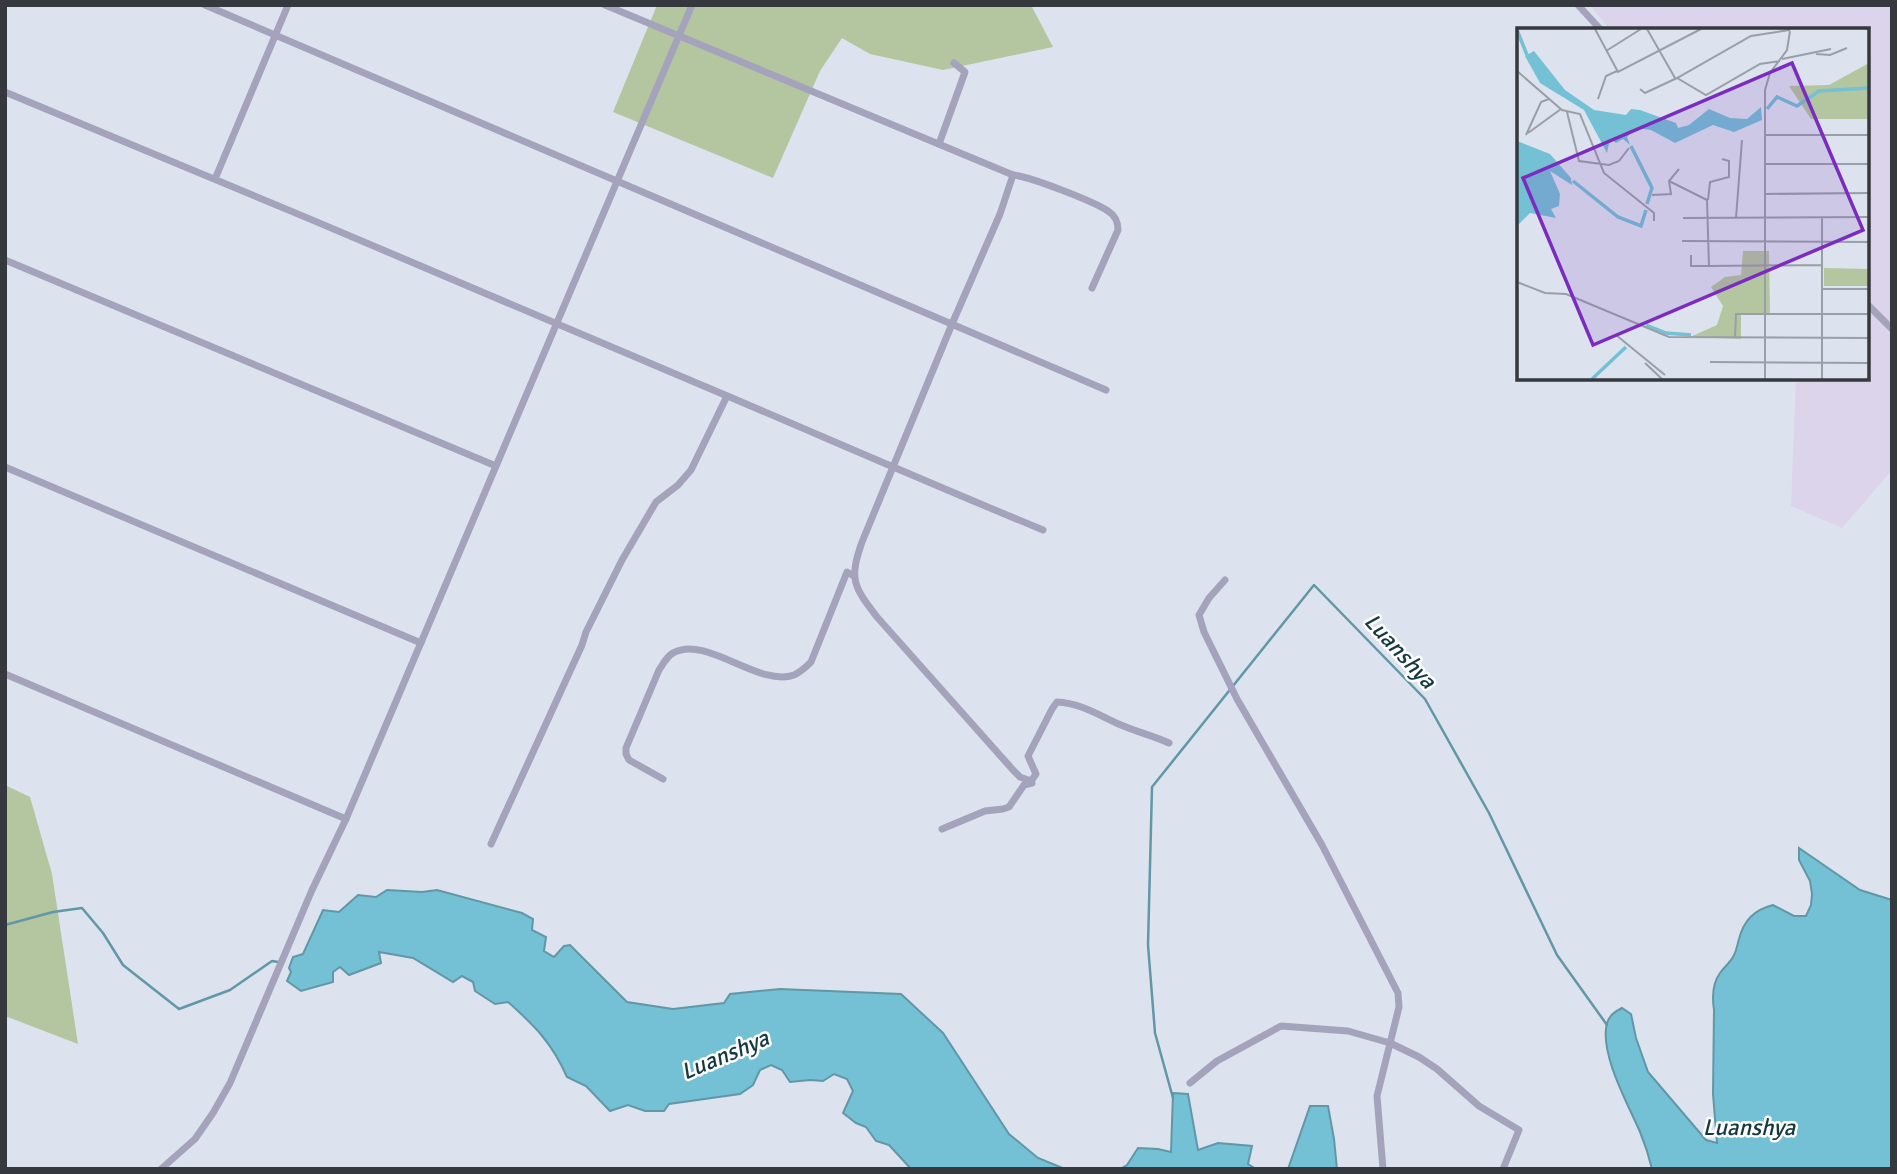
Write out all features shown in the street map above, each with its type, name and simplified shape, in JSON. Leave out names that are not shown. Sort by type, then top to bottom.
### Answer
[{"type":"street","points":[[205,5],[1106,390]]},
{"type":"street","points":[[215,178],[288,5]]},
{"type":"street","points":[[605,5],[1013,176],[1029,178],[1108,211],[1118,222],[1118,230],[1092,288]]},
{"type":"street","points":[[161,1169],[195,1139],[230,1083],[346,819],[692,5]]},
{"type":"street","points":[[1578,5],[1599,28]]},
{"type":"street","points":[[939,144],[965,72],[954,63]]},
{"type":"street","points":[[5,92],[215,178],[1042,530]]},
{"type":"street","points":[[1013,176],[1000,214],[862,542],[854,564],[854,576],[857,587],[877,617],[1013,770],[1020,777],[1031,781]]},
{"type":"street","points":[[5,260],[496,466]]},
{"type":"street","points":[[1869,306],[1892,329]]},
{"type":"street","points":[[491,845],[586,632],[622,560],[656,502],[678,485],[691,470],[727,396]]},
{"type":"street","points":[[5,467],[421,643]]},
{"type":"street","points":[[663,779],[629,760],[626,748],[666,659],[673,653],[694,648],[776,677],[791,676],[803,671],[811,662],[847,572],[854,576]]},
{"type":"street","points":[[1224,580],[1205,604],[1199,615],[1200,621],[1237,699],[1322,845],[1398,993],[1399,1007],[1377,1096],[1383,1169]]},
{"type":"street","points":[[5,674],[346,819]]},
{"type":"street","points":[[942,829],[985,811],[1009,807],[1024,785],[1032,783],[1035,774],[1028,756],[1057,702],[1068,702],[1090,710],[1125,727],[1169,743]]},
{"type":"street","points":[[1190,1083],[1217,1061],[1281,1026],[1348,1031],[1390,1043],[1419,1057],[1479,1106],[1518,1130],[1503,1169]]},
{"type":"shaded area","points":[[1590,5],[1892,5],[1892,470],[1842,528],[1791,506],[1796,380],[1869,380],[1869,28],[1608,28]]},
{"type":"green space","points":[[657,5],[1031,5],[1053,47],[943,70],[870,54],[842,38],[820,71],[773,178],[613,112]]},
{"type":"green space","points":[[5,785],[30,797],[52,874],[78,1044],[5,1016]]},
{"type":"water","points":[[1799,848],[1860,890],[1892,900],[1892,1169],[1652,1169],[1642,1137],[1611,1063],[1606,1035],[1608,1020],[1622,1008],[1631,1014],[1648,1072],[1706,1140],[1717,1143],[1713,1094],[1714,986],[1717,977],[1735,953],[1744,926],[1755,913],[1773,905],[1794,916],[1806,916],[1812,894],[1810,881],[1799,860]]},
{"type":"water","points":[[387,890],[437,890],[522,913],[533,919],[532,930],[546,937],[544,951],[554,957],[564,946],[570,945],[627,1002],[673,1009],[724,1003],[730,994],[780,989],[901,994],[943,1033],[1009,1134],[1038,1158],[1065,1169],[911,1169],[889,1145],[876,1141],[866,1127],[843,1113],[853,1091],[847,1079],[834,1074],[823,1081],[790,1082],[782,1070],[771,1065],[760,1070],[753,1085],[740,1094],[669,1104],[664,1111],[645,1111],[628,1105],[610,1111],[586,1086],[567,1077],[542,1036],[508,1002],[495,1004],[475,991],[473,982],[462,976],[453,982],[413,958],[379,952],[381,963],[349,975],[340,967],[333,972],[333,982],[301,991],[287,981],[293,957],[303,954],[323,910],[339,912],[358,895],[376,897]]},
{"type":"water","points":[[1173,1093],[1188,1094],[1198,1150],[1218,1143],[1252,1146],[1248,1164],[1256,1169],[1120,1169],[1127,1165],[1138,1148],[1171,1152]]},
{"type":"water","points":[[1310,1106],[1328,1106],[1337,1169],[1288,1169]]},
{"type":"waterway","name":"Luanshya","points":[[1173,1098],[1155,1033],[1148,945],[1152,787],[1314,585],[1425,699],[1489,813],[1557,955],[1607,1025]]},
{"type":"waterway","name":"Luanshya","points":[[5,925],[53,912],[82,908],[103,933],[123,965],[179,1009],[230,990],[272,961],[278,962]]}]
